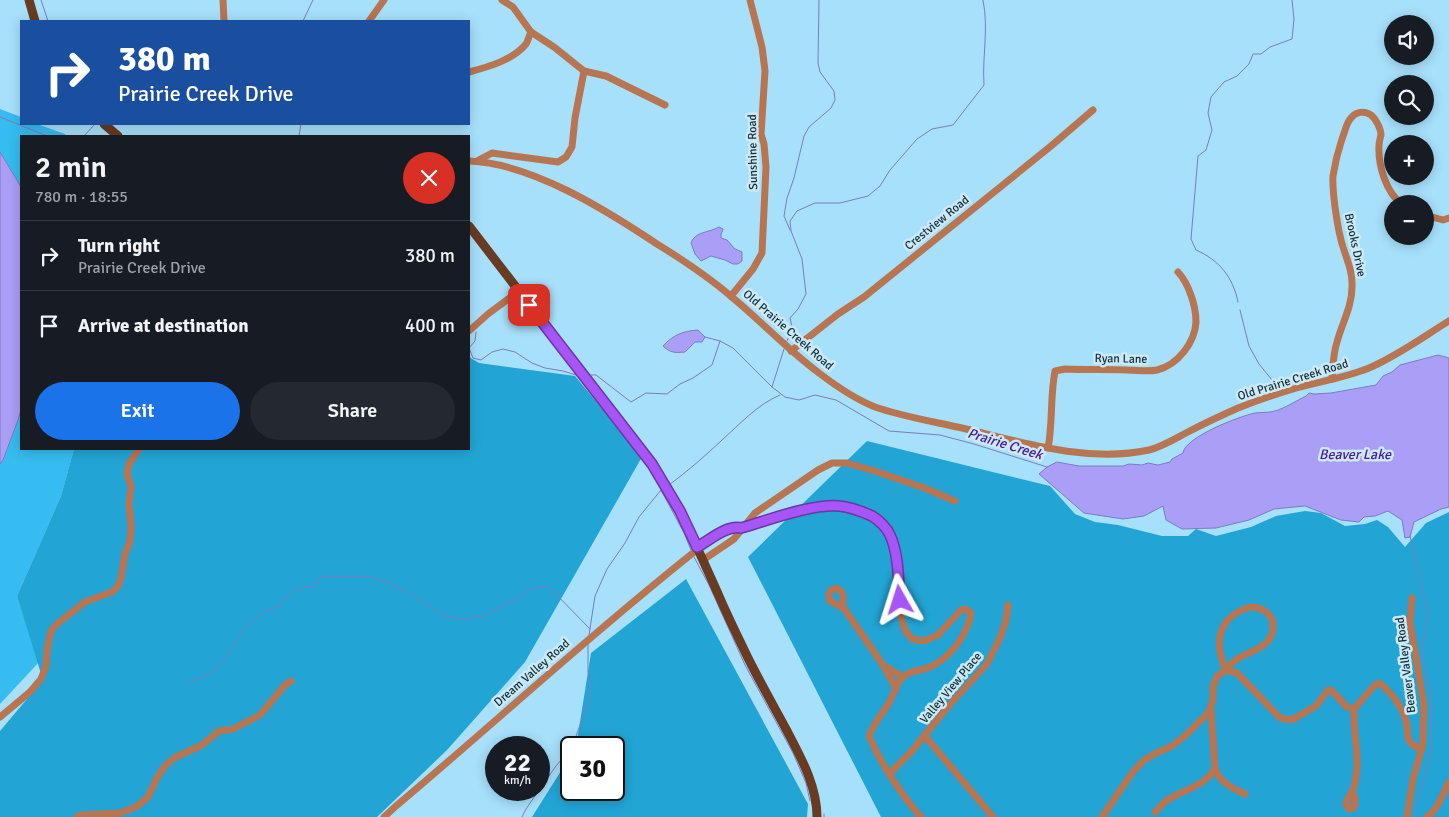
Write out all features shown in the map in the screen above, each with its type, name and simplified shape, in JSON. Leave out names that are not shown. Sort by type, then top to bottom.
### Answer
[{"type":"main road","points":[[29,0],[35,20]]},
{"type":"main road","points":[[105,125],[117,135]]},
{"type":"main road","points":[[470,227],[652,464],[680,511],[749,659],[812,784],[817,805],[817,817]]},
{"type":"street","points":[[223,0],[224,20]]},
{"type":"street","points":[[370,20],[384,0]]},
{"type":"street","points":[[502,0],[513,7],[531,32],[554,47],[584,71],[606,76],[665,105]]},
{"type":"street","name":"Sunshine Road","points":[[731,296],[753,269],[762,253],[766,167],[761,134],[766,71],[750,0]]},
{"type":"street","points":[[470,72],[497,63],[514,54],[527,43],[531,32]]},
{"type":"street","points":[[477,161],[492,153],[558,162],[566,158],[572,147],[584,71]]},
{"type":"street","name":"Crestview Road","points":[[792,351],[838,314],[864,297],[1093,110]]},
{"type":"street","name":"Brooks Drive","points":[[1332,379],[1336,344],[1352,300],[1353,284],[1341,240],[1333,177],[1338,150],[1351,116],[1357,112],[1371,114],[1377,122],[1381,133],[1379,146],[1383,174],[1388,189],[1393,195]]},
{"type":"street","name":"Old Prairie Creek Road","points":[[470,161],[518,170],[556,185],[625,223],[689,265],[731,296],[818,373],[858,399],[876,407],[915,418],[1048,448],[1119,454],[1151,450],[1250,404],[1370,367],[1413,344],[1449,321]]},
{"type":"street","points":[[1434,218],[1443,220],[1449,218]]},
{"type":"street","name":"Ryan Lane","points":[[1048,448],[1055,371],[1065,369],[1150,371],[1166,367],[1181,355],[1195,333],[1196,324],[1194,307],[1182,277],[1178,272]]},
{"type":"street","points":[[470,330],[518,291]]},
{"type":"street","points":[[0,717],[30,692],[41,679],[46,666],[51,632],[58,623],[85,602],[112,592],[118,586],[130,541],[131,486],[127,474],[129,464],[138,450]]},
{"type":"street","points":[[703,560],[734,539],[754,513],[818,470],[832,463],[847,463],[878,472],[955,501]]},
{"type":"street","name":"Dream Valley Road","points":[[384,817],[698,548],[725,530],[735,527],[741,528],[820,507],[839,506],[860,510],[877,519],[890,533],[896,550],[902,614],[905,630],[912,639],[924,642],[938,635],[961,610],[966,609],[971,614],[969,623],[953,650],[942,661],[928,668],[911,672],[903,677]]},
{"type":"street","name":"Beaver Valley Road","points":[[1407,817],[1423,744],[1424,705],[1410,622],[1412,598]]},
{"type":"street","name":"Valley View Place","points":[[890,773],[926,736],[951,703],[987,664],[1000,638],[1006,620],[1008,605]]},
{"type":"street","points":[[843,607],[883,665],[896,688]]},
{"type":"street","points":[[1102,817],[1132,773],[1143,761],[1172,746],[1208,713],[1213,700],[1213,687],[1216,676],[1226,670],[1239,658],[1268,642],[1273,630],[1273,619],[1267,612],[1259,608],[1250,607],[1235,613],[1224,625],[1219,635],[1218,645],[1226,670]]},
{"type":"street","points":[[883,665],[903,677],[889,705],[874,723],[869,736],[874,749],[909,803],[921,817]]},
{"type":"street","points":[[1226,670],[1237,673],[1280,718],[1292,720],[1316,706],[1328,690],[1331,690],[1348,707],[1354,709]]},
{"type":"street","points":[[77,817],[81,815],[120,813],[136,807],[148,797],[165,766],[174,758],[202,744],[219,731],[234,729],[260,715],[285,685],[291,681]]},
{"type":"street","points":[[1352,792],[1355,781],[1357,753],[1354,709],[1374,686],[1379,683],[1386,688],[1401,708],[1406,719],[1408,740],[1412,746],[1422,749]]},
{"type":"street","points":[[1211,706],[1215,768],[1220,778],[1229,787],[1245,794]]},
{"type":"street","points":[[926,736],[993,817]]},
{"type":"street","points":[[1155,812],[1166,801],[1205,780],[1215,768]]},
{"type":"street","points":[[1428,817],[1437,805],[1449,782]]},
{"type":"shaded area","points":[[0,109],[20,117],[20,125],[40,125],[66,135],[20,135],[20,450],[74,450],[61,496],[17,596],[39,662],[0,704]]},
{"type":"shaded area","points":[[470,358],[479,363],[575,376],[642,457],[525,662],[447,750],[377,817],[0,817],[0,731],[43,680],[17,596],[61,496],[74,450],[470,450]]},
{"type":"shaded area","points":[[867,441],[1050,486],[1075,514],[1095,522],[1118,525],[1162,536],[1188,536],[1196,529],[1216,536],[1251,527],[1276,516],[1305,511],[1321,513],[1345,526],[1365,524],[1377,520],[1388,527],[1405,547],[1426,523],[1449,512],[1449,817],[881,817],[748,557]]},
{"type":"shaded area","points":[[686,579],[808,804],[807,817],[532,817],[542,801],[550,801],[550,788],[560,772],[560,801],[625,801],[625,736],[578,736],[591,653]]},
{"type":"water","points":[[0,152],[20,185],[20,413],[0,464]]},
{"type":"water","points":[[719,227],[723,229],[721,238],[727,240],[735,249],[742,252],[742,261],[738,264],[711,256],[701,261],[695,254],[691,243],[693,239],[699,234]]},
{"type":"water","points":[[698,330],[705,337],[702,342],[695,342],[685,352],[673,352],[663,346],[679,334]]},
{"type":"water","name":"Beaver Lake","points":[[1438,355],[1449,358],[1449,507],[1414,522],[1410,537],[1405,538],[1402,520],[1388,511],[1375,516],[1364,517],[1359,522],[1341,520],[1305,506],[1274,509],[1249,520],[1216,528],[1182,529],[1166,520],[1163,506],[1144,516],[1123,519],[1084,513],[1039,474],[1057,462],[1079,466],[1123,466],[1148,463],[1158,465],[1170,462],[1183,453],[1193,440],[1214,428],[1238,418],[1255,413],[1279,410],[1309,393],[1331,393],[1376,385],[1383,376],[1392,372],[1400,365]]},
{"type":"waterway","points":[[41,0],[48,20]]},
{"type":"waterway","points":[[303,20],[313,0]]},
{"type":"waterway","points":[[790,230],[784,216],[804,136],[809,127],[831,108],[835,100],[834,91],[820,72],[818,63],[819,0]]},
{"type":"waterway","points":[[787,341],[792,327],[790,318],[798,309],[806,294],[802,259],[791,231],[790,221],[797,211],[815,203],[840,203],[868,196],[880,186],[890,170],[917,139],[932,129],[953,125],[984,85],[985,11],[983,0]]},
{"type":"waterway","points":[[1238,302],[1233,285],[1224,270],[1212,259],[1196,250],[1191,239],[1198,156],[1206,150],[1212,130],[1208,113],[1211,97],[1224,82],[1237,76],[1249,64],[1253,54],[1261,54],[1270,47],[1292,39],[1294,19],[1292,0]]},
{"type":"waterway","name":"Prairie Creek","points":[[0,117],[45,135]]},
{"type":"waterway","points":[[85,135],[94,125]]},
{"type":"waterway","points":[[299,135],[301,125]]},
{"type":"waterway","points":[[1240,310],[1249,346],[1259,364],[1277,386],[1306,382]]},
{"type":"waterway","name":"Prairie Creek","points":[[470,347],[475,341],[476,332]]},
{"type":"waterway","points":[[705,337],[720,341]]},
{"type":"waterway","name":"Prairie Creek","points":[[590,375],[596,375],[631,402],[646,393],[667,394],[712,365],[720,341],[733,348],[772,387],[785,397],[799,400],[815,395],[836,400],[889,431],[940,435],[1047,467]]},
{"type":"waterway","name":"Prairie Creek","points":[[470,350],[473,358],[481,360],[492,352],[503,349],[515,352],[532,363],[545,368],[576,375]]},
{"type":"waterway","points":[[772,387],[784,349]]},
{"type":"waterway","points":[[669,485],[742,421],[780,395]]},
{"type":"waterway","points":[[589,635],[595,596],[607,569],[625,543],[639,517],[661,490],[691,550]]},
{"type":"waterway","points":[[1410,536],[1428,610],[1422,653],[1432,702],[1430,760],[1413,817]]},
{"type":"waterway","points":[[694,557],[709,585],[745,665],[793,753],[806,783],[810,801]]},
{"type":"waterway","points":[[187,683],[217,668],[244,630],[257,617],[268,610],[280,606],[294,590],[315,586],[320,577],[369,577],[387,582],[446,617],[464,619],[484,616],[538,586],[550,588],[590,629]]},
{"type":"waterway","points":[[576,736],[588,702],[591,686],[588,672],[588,644]]},
{"type":"waterway","points":[[550,774],[560,761]]},
{"type":"waterway","points":[[522,817],[531,801]]},
{"type":"route","points":[[529,305],[652,464],[691,531],[697,547],[725,530],[735,527],[741,528],[802,511],[820,507],[839,506],[860,510],[877,519],[890,533],[896,550],[900,600]]}]
